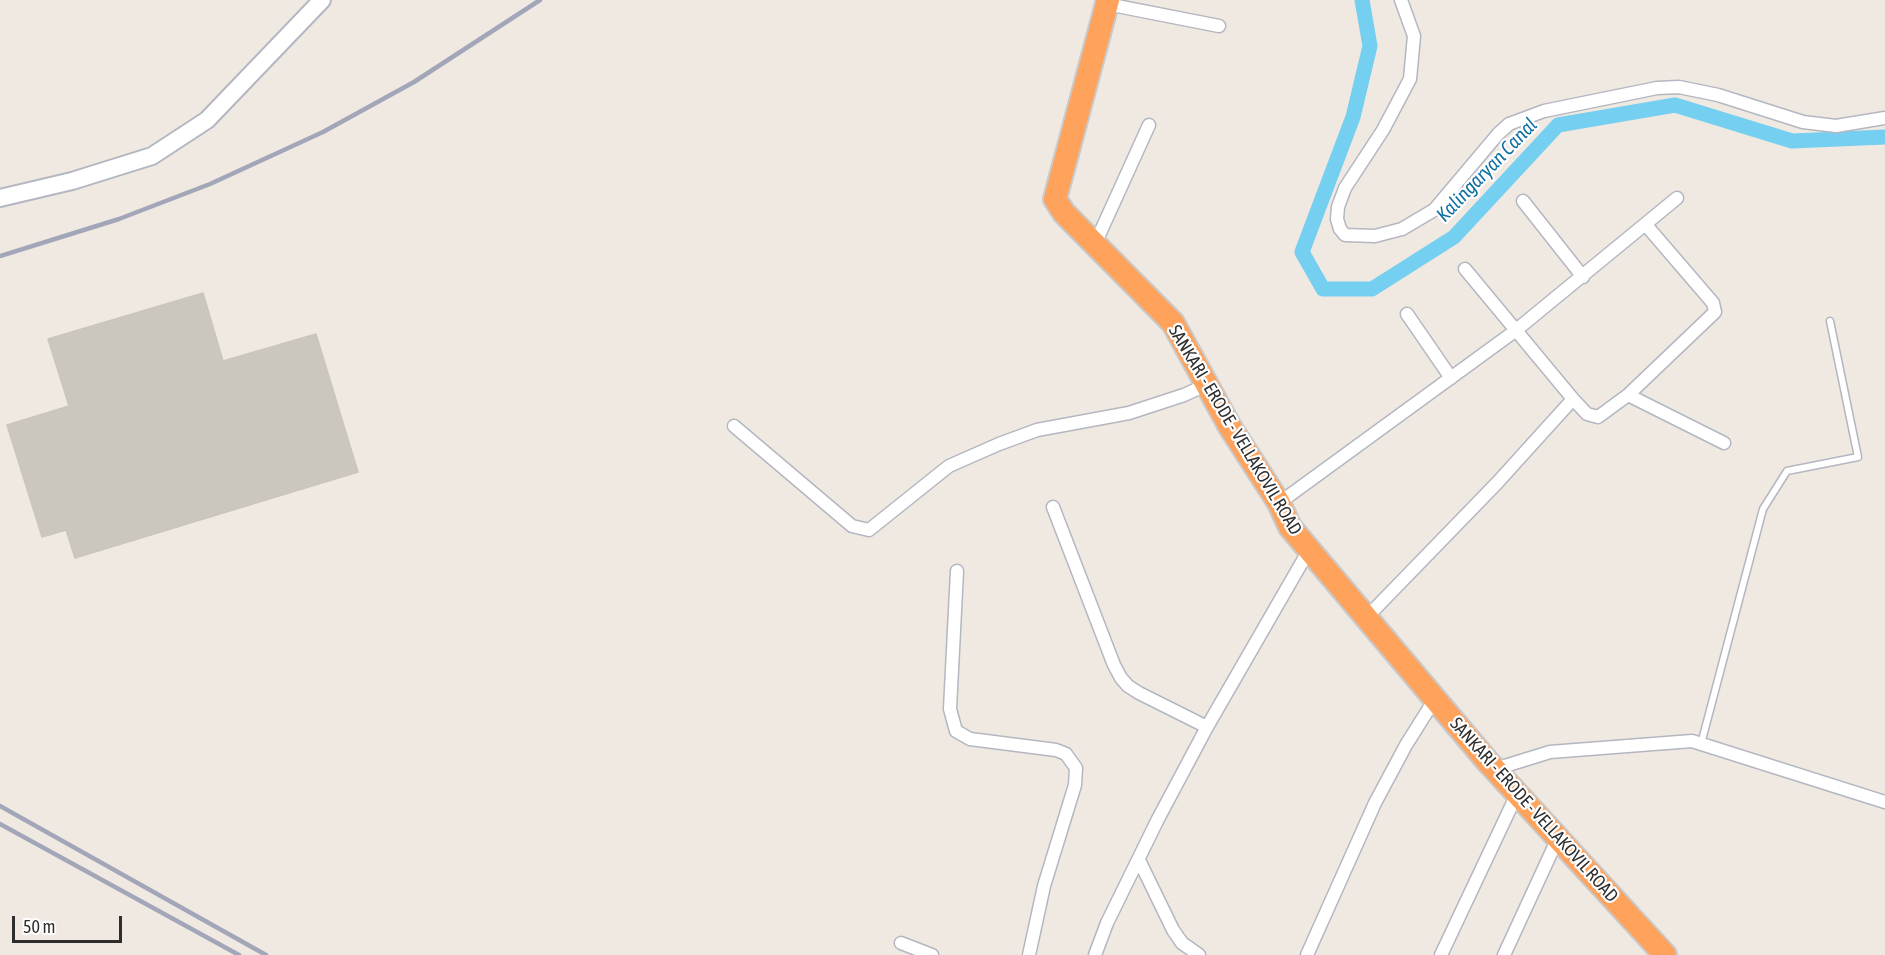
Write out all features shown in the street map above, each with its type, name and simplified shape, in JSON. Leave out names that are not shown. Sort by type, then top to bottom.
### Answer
[{"type":"highway","name":"SANKARI - ERODE - VELLAKOVIL ROAD","points":[[1107,2],[1055,199],[1064,213],[1173,323],[1230,427],[1279,504],[1290,527],[1495,769],[1665,955]]},
{"type":"street","points":[[0,198],[72,181],[152,156],[207,120],[322,0]]},
{"type":"street","points":[[1401,0],[1414,36],[1410,79],[1383,130],[1345,188],[1338,207],[1340,229],[1345,235],[1375,236],[1402,229],[1434,210],[1509,124],[1544,111],[1657,88],[1679,87],[1718,95],[1803,122],[1836,126],[1885,118]]},
{"type":"street","points":[[1107,2],[1219,26]]},
{"type":"street","points":[[1095,244],[1149,125]]},
{"type":"street","points":[[1279,504],[1515,331],[1677,198]]},
{"type":"street","points":[[1523,201],[1583,277]]},
{"type":"street","points":[[1465,269],[1573,399],[1587,414],[1598,417],[1628,395],[1715,312],[1713,303],[1646,225]]},
{"type":"street","points":[[1407,314],[1451,378]]},
{"type":"street","points":[[734,426],[852,526],[868,530],[949,466],[999,444],[1037,430],[1129,413],[1184,395],[1208,384]]},
{"type":"street","points":[[1628,395],[1724,443]]},
{"type":"street","points":[[1366,618],[1497,483],[1573,399]]},
{"type":"street","points":[[1053,507],[1121,678],[1139,693],[1207,727]]},
{"type":"street","points":[[1095,955],[1107,923],[1207,727],[1309,550]]},
{"type":"street","points":[[957,571],[950,709],[956,731],[970,740],[1056,750],[1066,754],[1076,768],[1075,785],[1044,886],[1029,955]]},
{"type":"street","points":[[1307,955],[1375,802],[1406,745],[1435,699]]},
{"type":"street","points":[[1495,769],[1550,752],[1692,741],[1885,802]]},
{"type":"street","points":[[1442,955],[1517,794]]},
{"type":"street","points":[[1504,955],[1558,838]]},
{"type":"street","points":[[1139,860],[1173,930],[1182,943],[1200,955]]},
{"type":"street","points":[[901,943],[932,955]]},
{"type":"lane","points":[[1701,744],[1763,509],[1787,471],[1858,457],[1830,321]]},
{"type":"building","points":[[203,293],[223,361],[316,334],[358,472],[75,558],[66,530],[42,537],[7,425],[69,406],[48,339]]},
{"type":"waterway","name":"Kalingaryan Canal","points":[[1362,0],[1370,46],[1353,117],[1302,252],[1323,289],[1372,289],[1454,237],[1558,125],[1675,105],[1792,141],[1885,137]]},
{"type":"railway","points":[[0,256],[119,219],[210,184],[323,132],[414,82],[540,0]]},
{"type":"railway","points":[[0,806],[266,955]]},
{"type":"railway","points":[[0,824],[239,955]]}]
